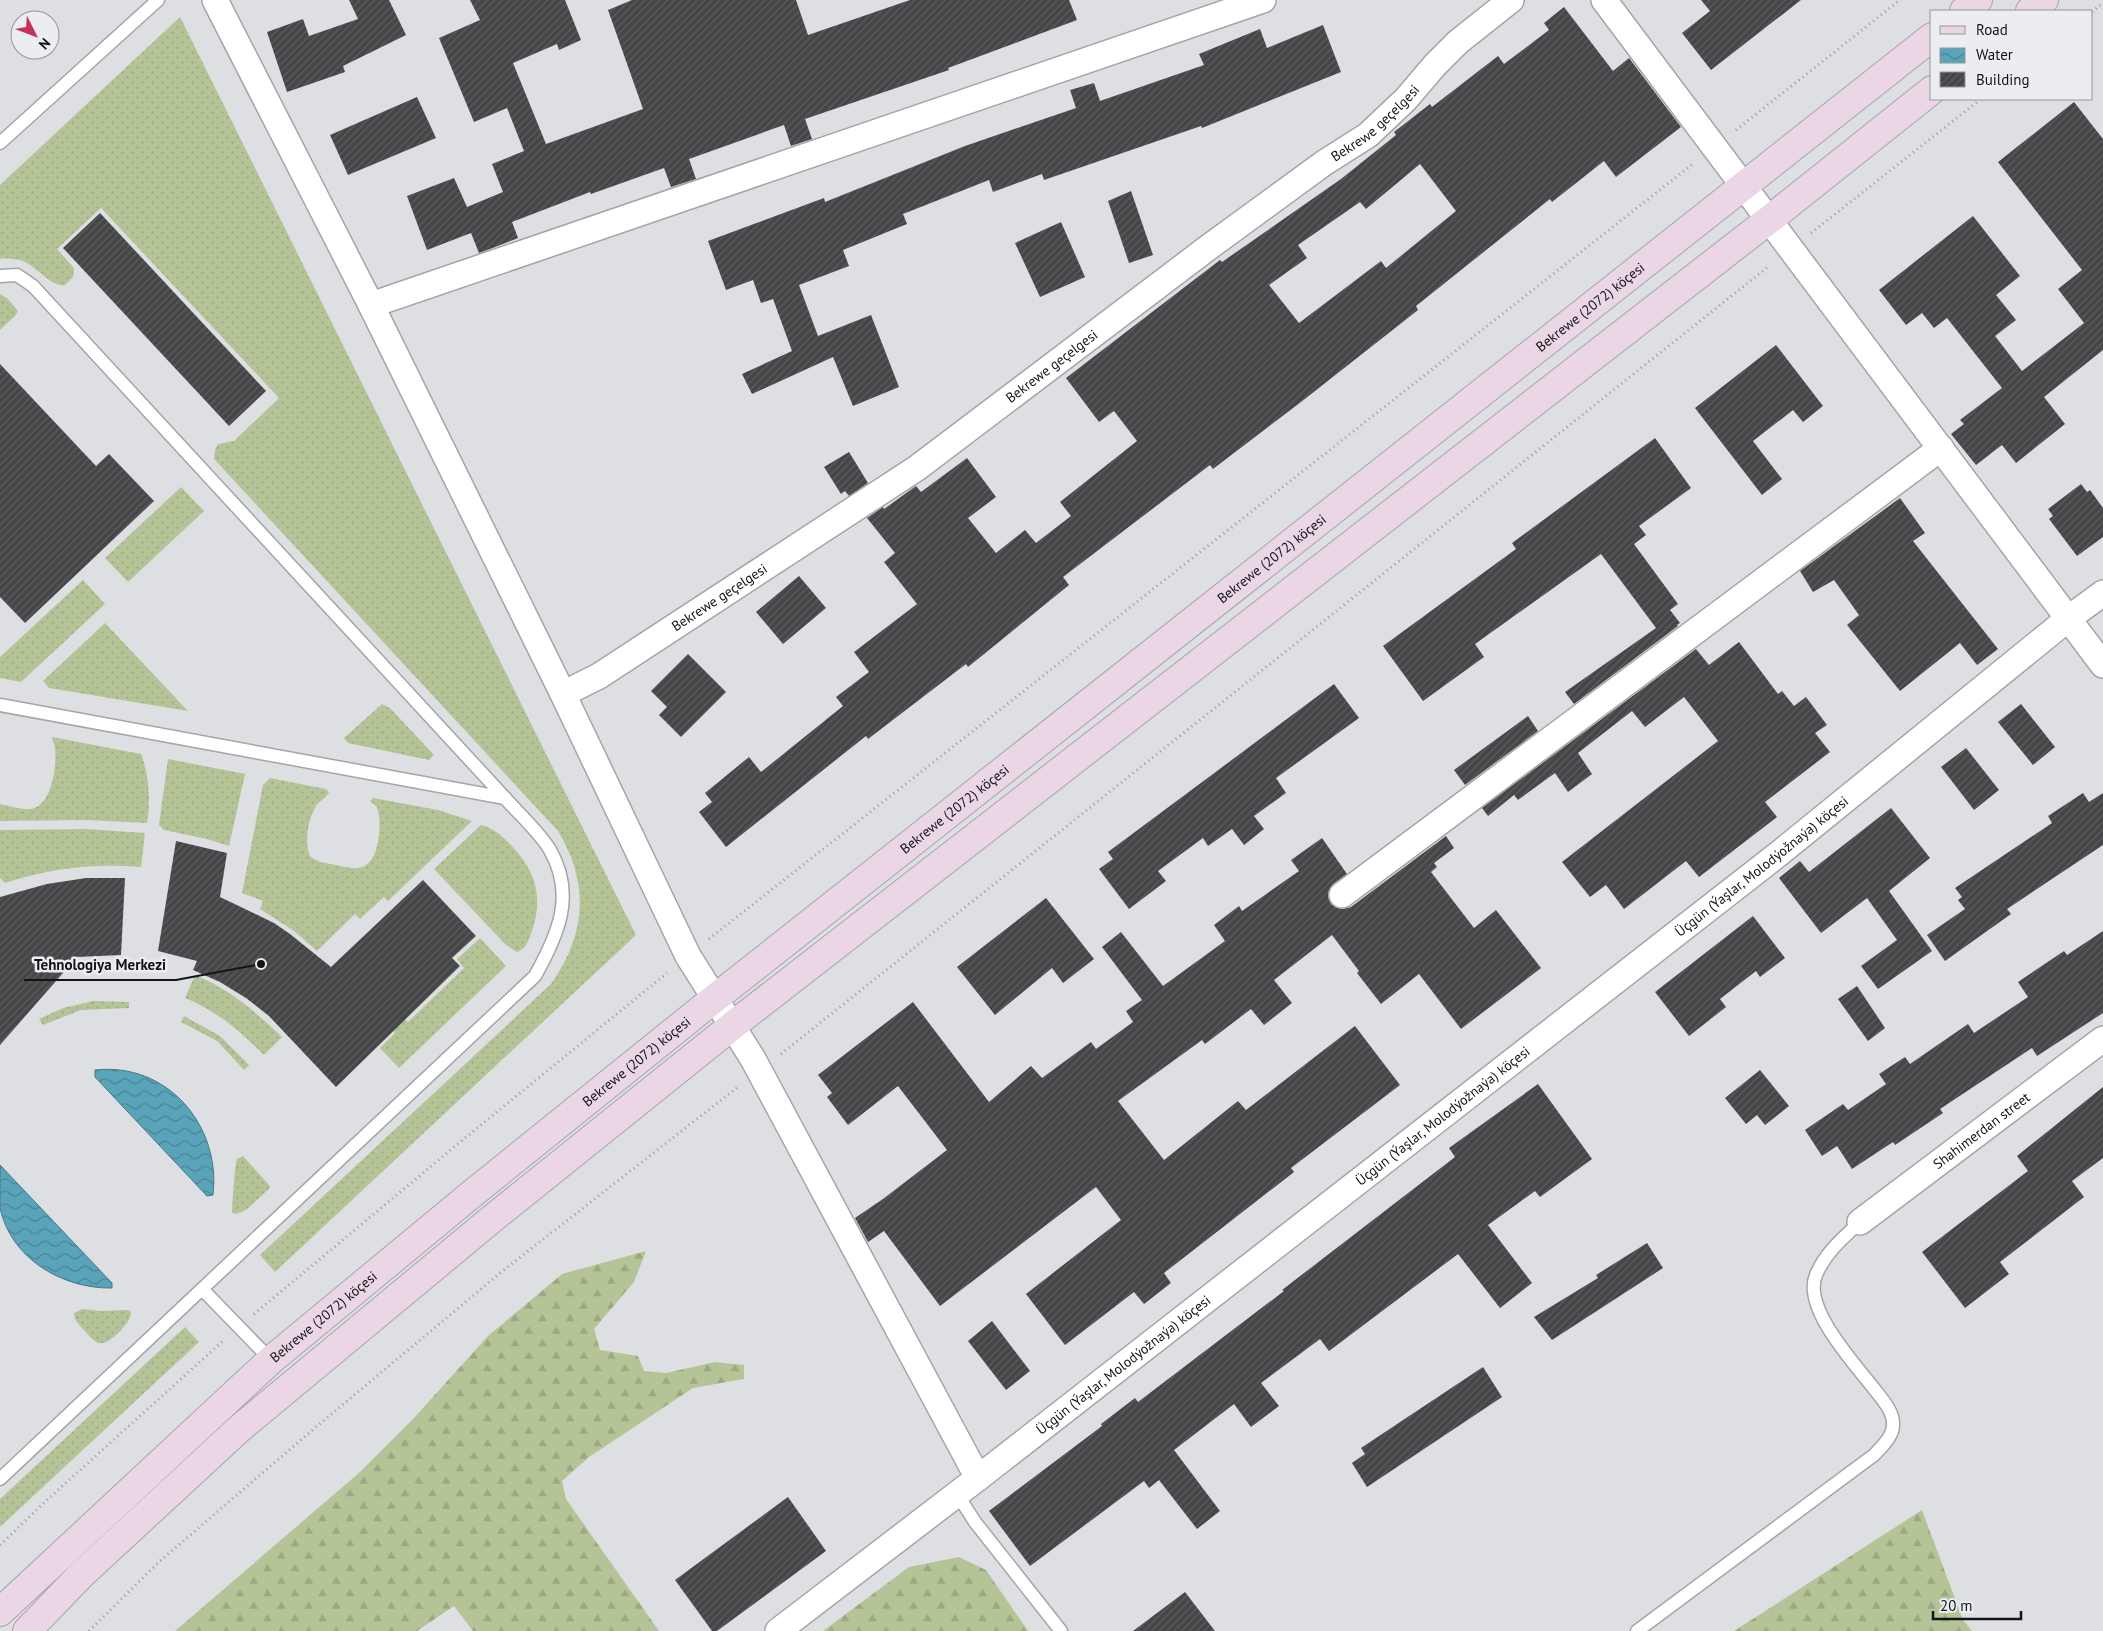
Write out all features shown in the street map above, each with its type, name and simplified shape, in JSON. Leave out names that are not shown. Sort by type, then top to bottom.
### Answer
[{"type":"main road","points":[[1965,10],[1978,0]]},
{"type":"main road","points":[[2031,10],[2044,0]]},
{"type":"main road","name":"Bekrewe (2072) köçesi","points":[[0,1612],[271,1360],[473,1192],[714,999],[1930,39]]},
{"type":"main road","points":[[27,1631],[81,1575],[240,1429],[493,1218],[732,1026],[1770,219],[1930,92]]},
{"type":"street","points":[[215,0],[371,305],[563,694],[688,956],[760,1071],[978,1478]]},
{"type":"street","points":[[371,305],[1263,0]]},
{"type":"street","name":"Bekrewe geçelgesi","points":[[563,694],[600,676],[917,468],[1209,247],[1324,163],[1368,135],[1406,99],[1458,42],[1511,0]]},
{"type":"street","points":[[1604,0],[2103,665]]},
{"type":"street","points":[[1342,895],[1941,448]]},
{"type":"street","name":"Üçgün (Ýaşlar, Molodýožnaýa) köçesi","points":[[778,1631],[978,1478],[1781,852],[2069,618],[2103,593]]},
{"type":"street","name":"Shahimerdan street","points":[[1860,1222],[2103,1039]]},
{"type":"lane","points":[[0,143],[158,0]]},
{"type":"lane","points":[[0,276],[18,275],[33,286],[505,798],[550,848],[559,869],[563,889],[562,916],[552,945],[535,976],[0,1479]]},
{"type":"lane","points":[[0,705],[505,798]]},
{"type":"lane","points":[[1638,1631],[1874,1455],[1890,1437],[1894,1425],[1892,1417],[1883,1401],[1823,1321],[1814,1299],[1815,1277],[1826,1255],[1860,1222]]},
{"type":"lane","points":[[202,1289],[271,1360]]},
{"type":"lane","points":[[957,1494],[975,1522],[1062,1631]]},
{"type":"path","points":[[0,1545],[47,1500],[239,1327],[459,1143],[688,956],[1900,0]]},
{"type":"path","points":[[2093,11],[2103,3]]},
{"type":"path","points":[[89,1631],[160,1561],[323,1420],[505,1269],[760,1071],[1791,248],[1981,100]]},
{"type":"green space","points":[[180,17],[636,935],[275,1272],[260,1255],[551,984],[563,965],[577,928],[580,909],[579,890],[575,870],[558,831],[214,459],[218,444],[234,441],[279,398],[101,208],[57,249],[74,268],[73,277],[65,285],[54,283],[26,262],[0,259],[0,185]]},
{"type":"green space","points":[[0,294],[8,299],[18,311],[0,330]]},
{"type":"green space","points":[[181,487],[204,511],[128,582],[105,558]]},
{"type":"green space","points":[[83,580],[105,604],[21,682],[0,678],[0,657]]},
{"type":"green space","points":[[105,623],[188,711],[49,688],[43,681]]},
{"type":"green space","points":[[382,704],[390,708],[434,755],[429,760],[348,743],[344,738]]},
{"type":"green space","points":[[52,737],[141,754],[148,788],[149,806],[147,823],[86,820],[0,821],[0,804],[31,809],[44,801],[52,784],[54,774],[55,746]]},
{"type":"green space","points":[[168,759],[245,774],[229,846],[207,839],[164,830],[159,825]]},
{"type":"green space","points":[[270,778],[326,789],[329,792],[313,811],[307,838],[310,856],[325,863],[355,868],[363,867],[371,861],[379,838],[379,813],[377,807],[370,801],[373,798],[438,810],[472,821],[388,901],[384,897],[360,919],[355,914],[317,951],[294,931],[260,909],[263,901],[242,893],[263,785]]},
{"type":"green space","points":[[481,825],[496,832],[509,843],[525,863],[535,884],[537,895],[536,918],[527,944],[517,952],[506,945],[434,869]]},
{"type":"green space","points":[[86,829],[145,833],[141,867],[89,866],[55,870],[5,883],[0,878],[0,830]]},
{"type":"green space","points":[[480,938],[506,966],[399,1068],[380,1048],[395,1033],[388,1025],[400,1014],[408,1022],[464,968],[457,959]]},
{"type":"green space","points":[[195,975],[219,987],[241,1002],[282,1037],[264,1055],[228,1022],[185,998]]},
{"type":"green space","points":[[93,1001],[129,1002],[129,1008],[81,1010],[43,1025],[39,1019],[63,1008]]},
{"type":"green space","points":[[184,1016],[220,1036],[249,1065],[244,1070],[217,1041],[181,1022]]},
{"type":"green space","points":[[243,1156],[270,1186],[246,1210],[236,1214],[232,1212],[235,1168],[237,1159]]},
{"type":"green space","points":[[646,1251],[634,1282],[594,1329],[600,1350],[638,1356],[644,1371],[666,1373],[715,1362],[744,1365],[744,1379],[693,1388],[589,1457],[562,1481],[566,1499],[659,1631],[473,1631],[454,1606],[417,1631],[175,1631],[360,1472],[413,1419],[488,1336],[562,1274]]},
{"type":"green space","points":[[83,1309],[100,1311],[128,1310],[131,1312],[124,1327],[114,1337],[99,1343],[91,1338],[74,1316],[74,1313]]},
{"type":"green space","points":[[185,1327],[199,1342],[0,1527],[0,1499]]},
{"type":"green space","points":[[1922,1510],[1963,1620],[1972,1631],[1734,1631]]},
{"type":"green space","points":[[959,1557],[986,1570],[1028,1631],[823,1631],[909,1567]]},
{"type":"water","points":[[95,1070],[121,1070],[145,1076],[167,1088],[184,1104],[198,1123],[208,1145],[213,1169],[213,1195],[207,1196],[95,1077]]},
{"type":"water","points":[[0,1165],[112,1283],[112,1288],[94,1287],[58,1277],[42,1268],[27,1256],[15,1242],[6,1226],[0,1208]]},
{"type":"building","points":[[349,0],[389,0],[406,35],[343,66],[345,72],[287,92],[267,32],[303,19],[309,36],[358,19]]},
{"type":"building","points":[[470,0],[565,0],[581,40],[559,50],[557,44],[513,63],[546,144],[643,109],[608,10],[632,0],[796,0],[808,35],[910,0],[1069,0],[1077,20],[948,68],[949,70],[805,119],[812,139],[791,146],[784,125],[689,159],[696,179],[671,187],[664,168],[591,194],[590,192],[512,222],[518,238],[479,253],[471,233],[427,250],[407,196],[454,178],[467,207],[503,192],[492,164],[524,151],[507,108],[474,122],[439,38],[480,20]]},
{"type":"building","points":[[1701,0],[1801,0],[1711,70],[1682,33],[1710,11]]},
{"type":"building","points":[[1564,7],[1613,71],[1629,58],[1681,127],[1616,177],[1604,161],[1552,202],[1550,199],[1416,306],[1418,310],[1301,402],[1213,469],[1210,465],[1063,577],[1069,585],[968,667],[966,664],[868,739],[866,736],[726,847],[699,812],[712,802],[705,793],[749,757],[761,772],[843,706],[836,697],[869,672],[854,652],[917,604],[884,562],[895,553],[867,518],[883,507],[884,509],[916,486],[921,492],[967,458],[996,497],[968,518],[996,553],[1025,530],[1036,543],[1071,516],[1060,502],[1137,441],[1114,411],[1099,422],[1066,378],[1220,260],[1222,262],[1341,179],[1396,135],[1394,132],[1430,104],[1432,107],[1498,56],[1504,64],[1549,30],[1544,23]],"holes":[[[1420,164],[1456,211],[1386,268],[1381,261],[1299,323],[1269,285],[1307,258],[1298,245],[1360,202],[1366,209]]]},
{"type":"building","points":[[1323,25],[1341,72],[1202,128],[1201,126],[1044,180],[1042,174],[993,192],[989,180],[903,214],[907,224],[843,250],[849,266],[799,285],[818,336],[871,315],[899,387],[853,406],[833,357],[752,394],[742,374],[792,351],[773,299],[761,303],[753,280],[726,290],[708,241],[824,198],[825,202],[965,146],[1076,108],[1070,90],[1094,83],[1100,101],[1204,65],[1199,54],[1260,29],[1267,48]]},
{"type":"building","points":[[417,97],[436,138],[348,175],[330,135]]},
{"type":"building","points":[[2074,102],[2103,139],[2103,350],[2044,397],[2065,424],[2016,463],[2002,445],[1976,465],[1951,434],[1964,424],[1960,420],[2002,388],[1947,318],[1934,328],[1922,313],[1906,325],[1879,290],[1973,216],[2020,276],[1996,295],[2016,320],[1995,336],[2022,371],[2084,323],[2058,289],[2082,270],[1998,162]]},
{"type":"building","points":[[1131,191],[1153,255],[1129,263],[1108,201]]},
{"type":"building","points":[[100,213],[266,391],[229,426],[63,248]]},
{"type":"building","points":[[1061,222],[1085,277],[1040,297],[1015,243]]},
{"type":"building","points":[[1776,345],[1823,406],[1803,422],[1793,410],[1753,441],[1782,479],[1762,495],[1695,408]]},
{"type":"building","points":[[0,364],[96,466],[109,454],[154,501],[25,623],[0,597]]},
{"type":"building","points":[[1655,438],[1691,488],[1639,526],[1646,535],[1634,544],[1678,604],[1670,610],[1680,623],[1678,626],[1574,704],[1565,692],[1656,628],[1601,554],[1475,644],[1484,657],[1423,701],[1383,646],[1516,549],[1512,543]]},
{"type":"building","points":[[849,452],[868,483],[849,496],[845,491],[841,494],[824,467]]},
{"type":"building","points":[[2081,484],[2087,492],[2090,490],[2103,508],[2103,537],[2077,556],[2049,519],[2053,516],[2048,509]]},
{"type":"building","points":[[1900,498],[1925,533],[1913,541],[1998,649],[1977,665],[1960,643],[1900,691],[1847,625],[1859,615],[1834,580],[1813,592],[1800,571]]},
{"type":"building","points":[[799,576],[826,608],[783,644],[756,612]]},
{"type":"building","points":[[1739,642],[1778,694],[1782,691],[1794,706],[1806,697],[1827,725],[1815,733],[1830,752],[1765,802],[1777,817],[1699,877],[1686,861],[1624,909],[1606,885],[1590,897],[1562,862],[1718,741],[1684,697],[1645,727],[1632,711],[1578,753],[1592,774],[1568,792],[1555,773],[1518,800],[1514,795],[1488,816],[1482,808],[1696,649],[1709,665]]},
{"type":"building","points":[[688,654],[726,692],[681,737],[659,715],[667,707],[651,691]]},
{"type":"building","points":[[1334,684],[1359,718],[1276,778],[1286,793],[1254,816],[1264,829],[1244,845],[1232,829],[1208,846],[1203,838],[1158,871],[1166,881],[1129,909],[1099,869],[1113,859],[1108,852]]},
{"type":"building","points":[[2021,704],[2055,747],[2033,765],[1998,722]]},
{"type":"building","points":[[1528,716],[1538,731],[1465,785],[1454,770]]},
{"type":"building","points":[[1966,748],[1999,790],[1974,810],[1941,767]]},
{"type":"building","points":[[2083,793],[2089,802],[2103,793],[2103,845],[2007,909],[2011,914],[1945,961],[1927,935],[1965,909],[1958,900],[1962,897],[1955,888],[2052,823],[2048,816]]},
{"type":"building","points":[[1891,808],[1930,858],[1889,891],[1932,951],[1878,989],[1861,966],[1897,940],[1867,898],[1821,933],[1779,878],[1800,861],[1809,872]]},
{"type":"building","points":[[1446,836],[1454,848],[1434,863],[1437,867],[1431,872],[1474,928],[1496,910],[1541,968],[1461,1029],[1419,974],[1381,1004],[1357,973],[1359,971],[1332,935],[1274,980],[1292,1003],[1264,1025],[1251,1009],[1205,1044],[1202,1040],[1118,1101],[1164,1160],[1238,1101],[1246,1110],[1355,1026],[1400,1085],[1291,1168],[1294,1172],[1164,1273],[1171,1283],[1144,1304],[1134,1292],[1065,1345],[1026,1294],[1121,1220],[1096,1187],[940,1306],[884,1231],[868,1242],[855,1218],[947,1150],[898,1086],[848,1125],[827,1097],[832,1093],[818,1075],[913,1002],[989,1102],[1031,1066],[1042,1078],[1091,1042],[1096,1049],[1133,1022],[1126,1011],[1142,1000],[1102,947],[1121,932],[1163,986],[1225,941],[1214,925],[1239,906],[1242,911],[1299,871],[1291,860],[1322,838],[1347,874],[1333,884],[1328,896],[1331,904],[1343,909],[1351,907]]},
{"type":"building","points":[[176,841],[227,853],[220,897],[274,923],[331,967],[423,880],[476,936],[452,958],[460,966],[336,1087],[269,1016],[246,998],[220,982],[193,970],[197,961],[158,951]]},
{"type":"building","points":[[86,878],[125,878],[121,955],[77,957],[0,1045],[0,897],[47,884]]},
{"type":"building","points":[[1046,898],[1094,959],[1063,983],[1052,968],[995,1015],[957,967]]},
{"type":"building","points":[[1753,916],[1785,958],[1760,977],[1756,971],[1720,999],[1726,1007],[1689,1036],[1655,992]]},
{"type":"building","points":[[2103,931],[2103,1013],[2037,1056],[2032,1048],[1940,1109],[1943,1113],[1895,1145],[1893,1142],[1852,1169],[1837,1146],[1822,1156],[1805,1130],[1843,1104],[1848,1110],[1886,1084],[1879,1074],[1905,1057],[1910,1064],[1968,1024],[1974,1033],[2028,997],[2018,982],[2064,951],[2067,955]]},
{"type":"building","points":[[1857,986],[1885,1028],[1868,1041],[1838,999]]},
{"type":"building","points":[[1760,1070],[1789,1106],[1765,1125],[1757,1115],[1746,1124],[1725,1098]]},
{"type":"building","points":[[1538,1084],[1592,1159],[1540,1197],[1535,1191],[1488,1225],[1532,1283],[1500,1308],[1458,1254],[1329,1351],[1320,1339],[1261,1383],[1279,1406],[1251,1427],[1234,1404],[1174,1450],[1220,1511],[1197,1529],[1159,1480],[1149,1488],[1144,1481],[1030,1566],[989,1511],[1102,1426],[1101,1424],[1135,1398],[1138,1402],[1284,1291],[1282,1290],[1455,1157],[1449,1148]]},
{"type":"building","points":[[2103,1087],[2103,1158],[2072,1181],[2084,1197],[2000,1262],[2009,1274],[1965,1308],[1922,1252],[2028,1171],[2017,1156]]},
{"type":"building","points":[[1647,1243],[1663,1268],[1552,1340],[1534,1317],[1598,1278],[1596,1275]]},
{"type":"building","points":[[992,1321],[1030,1371],[1006,1390],[968,1341]]},
{"type":"building","points":[[1483,1367],[1502,1397],[1367,1487],[1352,1463],[1365,1454],[1361,1448]]},
{"type":"building","points":[[788,1497],[826,1551],[717,1631],[712,1631],[675,1580]]},
{"type":"building","points":[[1185,1592],[1215,1631],[1133,1631]]},
{"type":"place","name":"Tehnologiya Merkezi","points":[[261,964]]}]
